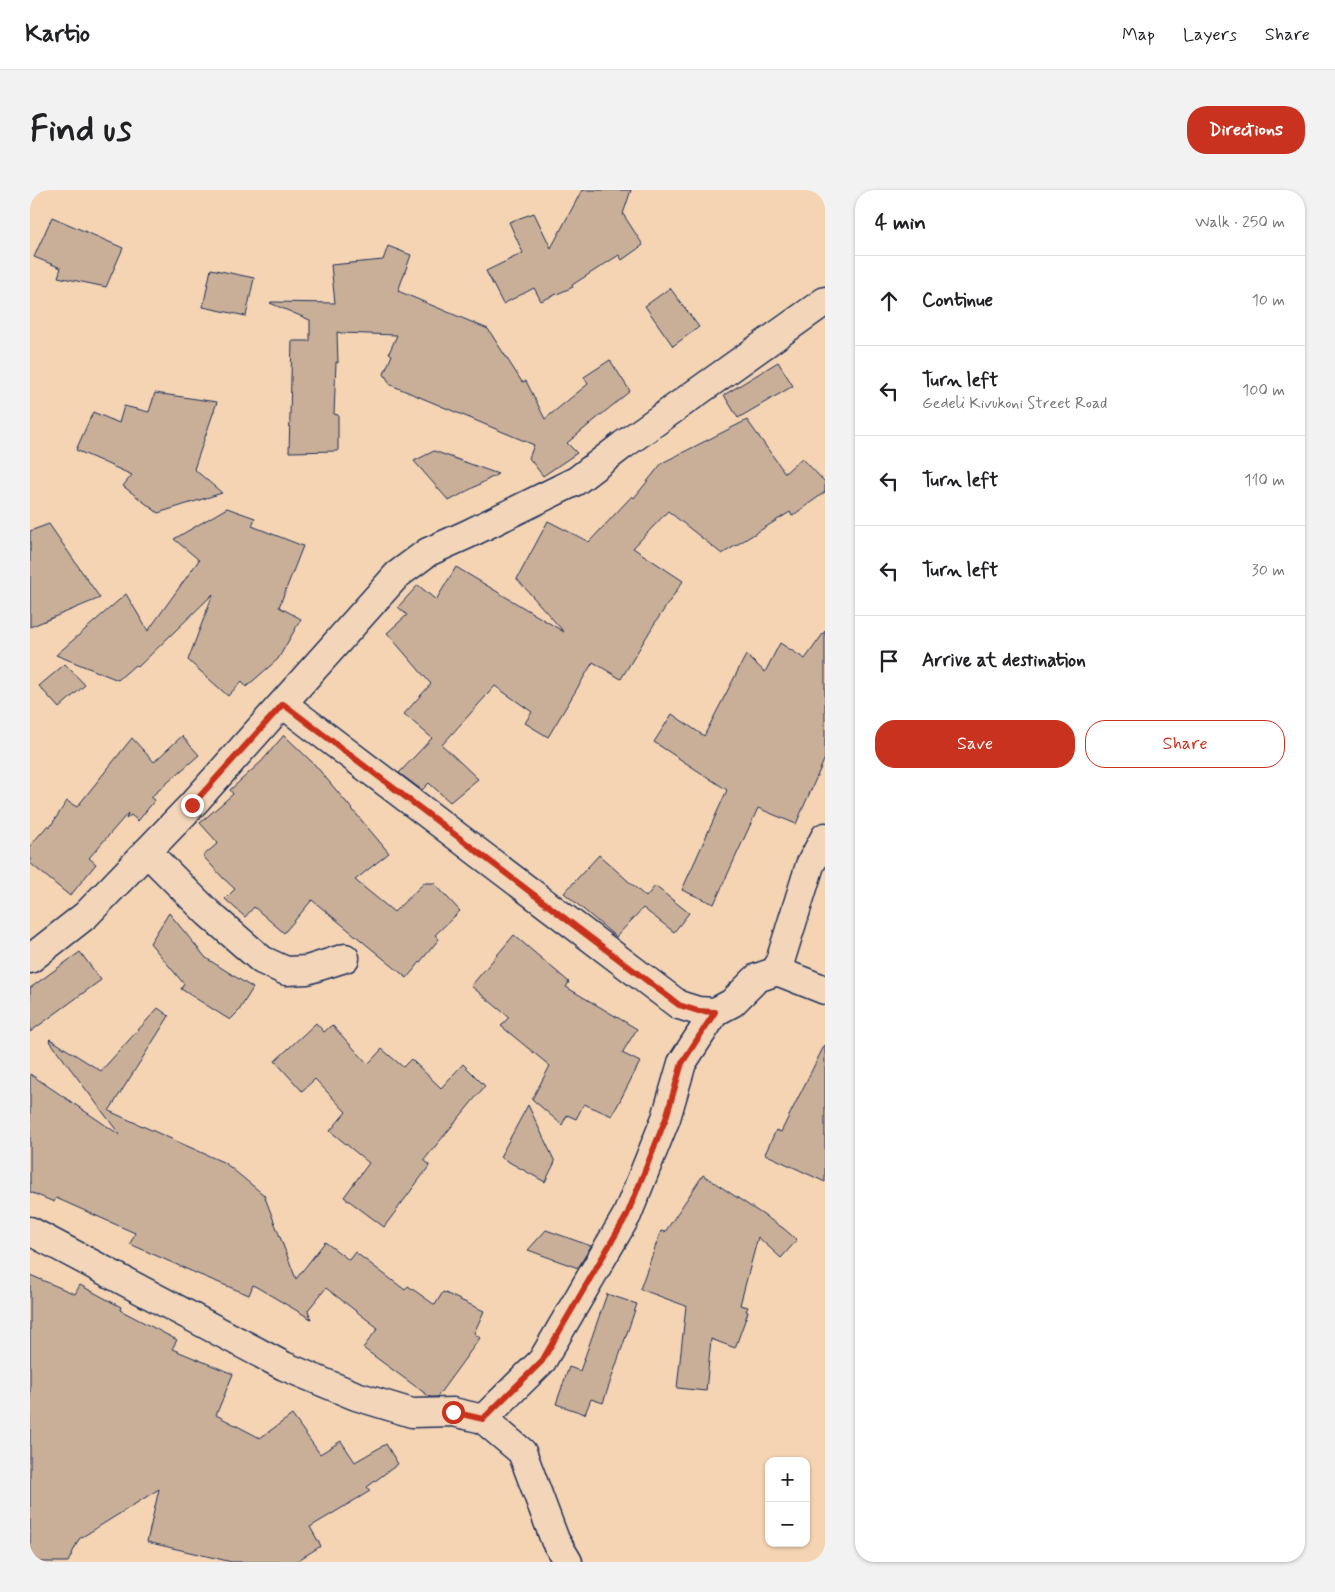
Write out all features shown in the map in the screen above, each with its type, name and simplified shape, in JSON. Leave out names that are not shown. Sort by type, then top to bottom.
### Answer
[{"type":"street","points":[[30,959],[86,915],[192,805],[397,575],[428,552],[576,480],[825,301]]},
{"type":"street","points":[[283,704],[679,1005],[698,1011],[715,1012]]},
{"type":"street","points":[[777,971],[810,865],[825,837]]},
{"type":"street","points":[[147,852],[208,913],[262,960],[286,971],[307,970],[345,958]]},
{"type":"street","points":[[483,1419],[542,1361],[627,1215],[666,1118],[682,1063],[715,1012],[732,1003],[757,978],[777,971],[825,990]]},
{"type":"street","points":[[30,1230],[284,1366],[356,1396],[412,1413],[453,1412],[483,1419],[522,1452],[562,1551]]},
{"type":"building","points":[[582,190],[631,190],[623,214],[643,245],[622,260],[619,255],[572,285],[573,287],[541,301],[534,288],[503,304],[486,271],[523,253],[509,222],[534,213],[551,248]]},
{"type":"building","points":[[52,217],[123,248],[106,287],[58,277],[61,268],[34,257]]},
{"type":"building","points":[[388,246],[411,255],[398,291],[488,329],[522,382],[526,381],[545,419],[588,384],[584,377],[610,360],[630,391],[567,443],[577,453],[543,476],[529,458],[534,445],[391,385],[384,374],[392,355],[389,353],[397,335],[337,332],[338,363],[336,362],[334,414],[338,415],[338,451],[289,452],[292,341],[310,341],[310,320],[270,303],[335,303],[331,265],[383,260]]},
{"type":"building","points":[[211,269],[254,278],[246,316],[203,307]]},
{"type":"building","points":[[670,288],[699,327],[673,346],[645,306]]},
{"type":"building","points":[[778,362],[793,386],[738,418],[724,395]]},
{"type":"building","points":[[155,393],[217,402],[194,469],[222,493],[158,513],[123,486],[132,475],[76,450],[93,412],[119,423],[124,406],[149,412]]},
{"type":"building","points":[[747,420],[785,473],[802,458],[825,482],[825,492],[792,516],[790,512],[722,554],[668,511],[633,548],[683,581],[621,679],[593,662],[548,737],[525,723],[532,712],[495,686],[442,745],[478,779],[450,802],[429,783],[422,790],[399,773],[432,738],[404,714],[431,684],[387,633],[407,615],[398,607],[418,585],[436,600],[456,567],[564,632],[517,579],[548,521],[589,542],[632,496],[634,498],[662,463]]},
{"type":"building","points":[[434,451],[498,474],[449,501],[414,461]]},
{"type":"building","points":[[227,508],[255,518],[252,526],[303,546],[279,607],[301,619],[278,659],[246,687],[242,681],[228,696],[188,660],[213,594],[138,667],[135,665],[118,680],[56,655],[126,594],[148,631],[199,560],[174,539]]},
{"type":"building","points":[[49,524],[100,598],[30,627],[30,531]]},
{"type":"building","points":[[825,631],[825,758],[796,824],[758,808],[714,904],[682,890],[727,790],[654,742],[672,714],[704,736],[746,655],[765,672],[780,643],[805,659]]},
{"type":"building","points":[[65,664],[85,685],[59,708],[39,686]]},
{"type":"building","points":[[284,735],[315,765],[389,853],[355,880],[394,912],[424,883],[434,883],[460,911],[435,935],[439,939],[407,978],[312,900],[284,933],[254,907],[245,917],[225,899],[235,889],[203,856],[218,843],[200,823],[233,794],[230,790],[262,761]]},
{"type":"building","points":[[182,736],[199,755],[151,797],[155,800],[138,821],[131,815],[126,819],[128,813],[89,858],[96,864],[70,896],[30,863],[30,846],[48,825],[50,827],[67,801],[77,807],[132,738],[154,762]]},
{"type":"building","points":[[599,855],[646,897],[655,886],[689,913],[674,932],[643,908],[616,937],[564,893]]},
{"type":"building","points":[[169,913],[206,958],[253,988],[238,1012],[230,1020],[181,989],[184,984],[150,943]]},
{"type":"building","points":[[514,935],[569,982],[566,987],[637,1029],[622,1053],[640,1062],[612,1116],[584,1104],[576,1119],[567,1115],[562,1125],[532,1099],[550,1066],[501,1026],[509,1017],[471,986]]},
{"type":"building","points":[[80,952],[101,980],[30,1032],[30,988]]},
{"type":"building","points":[[158,1008],[169,1016],[109,1111],[225,1163],[264,1195],[296,1279],[325,1242],[349,1260],[355,1252],[405,1290],[408,1286],[435,1305],[443,1292],[484,1311],[474,1333],[480,1338],[437,1397],[430,1397],[363,1348],[378,1328],[326,1288],[308,1310],[311,1319],[253,1285],[249,1295],[200,1275],[130,1244],[135,1233],[56,1198],[54,1202],[30,1192],[30,1074],[120,1135],[49,1040],[101,1071]]},
{"type":"building","points":[[316,1023],[324,1032],[332,1025],[368,1064],[382,1049],[403,1067],[411,1059],[441,1088],[463,1064],[485,1086],[424,1160],[430,1165],[384,1227],[344,1197],[369,1163],[330,1131],[346,1112],[315,1079],[302,1091],[275,1061]]},
{"type":"building","points":[[825,1044],[825,1182],[765,1154],[776,1130],[781,1132]]},
{"type":"building","points":[[528,1105],[555,1162],[545,1182],[500,1157]]},
{"type":"building","points":[[703,1175],[783,1228],[797,1240],[781,1258],[758,1237],[740,1305],[748,1307],[746,1311],[748,1312],[735,1348],[711,1339],[706,1391],[677,1388],[686,1306],[640,1289],[661,1231],[665,1232]]},
{"type":"building","points":[[546,1230],[591,1246],[578,1268],[528,1250]]},
{"type":"building","points":[[30,1275],[75,1294],[80,1285],[121,1307],[120,1310],[177,1340],[172,1349],[233,1374],[216,1415],[260,1438],[292,1415],[320,1454],[341,1441],[355,1462],[386,1444],[398,1464],[367,1487],[370,1491],[310,1527],[321,1546],[295,1562],[232,1562],[147,1542],[159,1489],[79,1539],[68,1562],[30,1562]]},
{"type":"building","points":[[607,1294],[637,1304],[603,1403],[591,1399],[585,1414],[556,1404],[569,1367],[580,1371]]},
{"type":"route","points":[[192,805],[283,704],[679,1005],[698,1011],[715,1012],[682,1063],[666,1118],[627,1215],[542,1361],[483,1419],[453,1412]]}]
